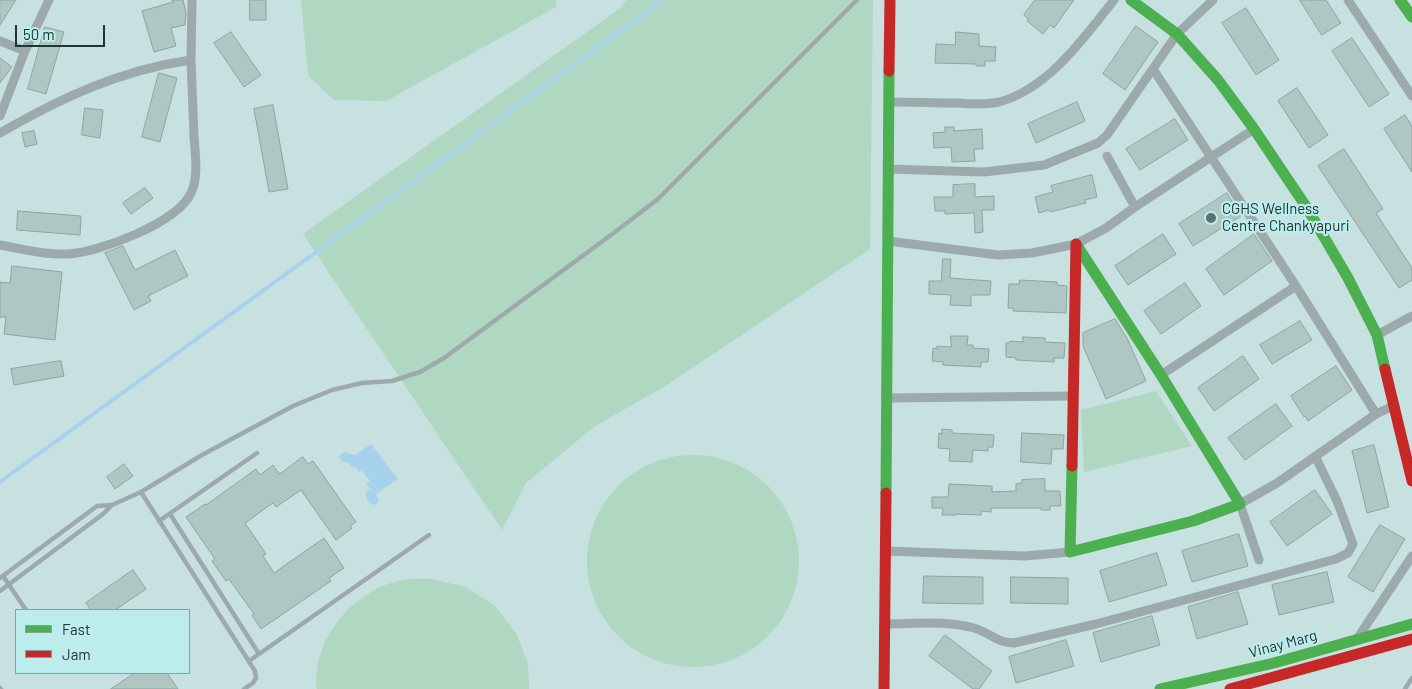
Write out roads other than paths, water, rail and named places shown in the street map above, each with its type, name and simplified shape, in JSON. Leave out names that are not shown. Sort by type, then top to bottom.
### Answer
[{"type":"street","points":[[0,116],[25,51],[49,0]]},
{"type":"street","points":[[0,245],[68,254],[88,251],[111,244],[162,222],[180,209],[192,192],[196,172],[191,60],[192,0]]},
{"type":"street","points":[[884,689],[890,0]]},
{"type":"street","points":[[889,102],[973,104],[998,102],[1019,95],[1040,82],[1061,62],[1114,0]]},
{"type":"street","points":[[1131,0],[1177,34],[1218,80],[1254,129],[1306,208],[1348,278],[1377,335],[1412,481]]},
{"type":"street","points":[[888,169],[984,172],[1044,165],[1098,143],[1107,134],[1177,34],[1213,0]]},
{"type":"street","points":[[1348,0],[1412,96]]},
{"type":"street","points":[[1400,0],[1412,18]]},
{"type":"street","points":[[0,41],[25,51]]},
{"type":"street","points":[[0,133],[72,96],[123,75],[159,65],[191,60]]},
{"type":"street","points":[[1153,69],[1296,286],[1376,414]]},
{"type":"street","points":[[888,241],[998,255],[1032,254],[1076,244],[1106,228],[1254,129]]},
{"type":"street","points":[[1108,156],[1135,207]]},
{"type":"street","points":[[1076,244],[1161,374],[1240,504],[1259,560]]},
{"type":"street","points":[[1070,552],[1076,244]]},
{"type":"street","points":[[1161,374],[1296,286]]},
{"type":"street","points":[[1377,335],[1412,316]]},
{"type":"street","points":[[886,398],[1074,396]]},
{"type":"street","points":[[885,551],[1025,556],[1070,552],[1193,522],[1240,504],[1277,483],[1376,414],[1395,405]]},
{"type":"street","points":[[884,624],[941,624],[976,628],[1001,642],[1014,643],[1096,624],[1336,559],[1348,553],[1353,544],[1337,501],[1315,456]]},
{"type":"street","points":[[1357,640],[1412,556]]},
{"type":"street","name":"Vinay Marg","points":[[1160,689],[1274,663],[1412,624]]},
{"type":"street","name":"Vinay Marg","points":[[1230,689],[1412,639]]},
{"type":"lane","points":[[25,609],[9,585],[1,577],[97,506],[112,505],[141,492],[202,455],[293,406],[332,390],[362,383],[392,381],[420,372],[444,358],[658,198],[857,0]]},
{"type":"lane","points":[[159,521],[257,453]]},
{"type":"lane","points":[[141,492],[255,671],[256,678],[253,683],[244,689]]},
{"type":"lane","points":[[0,591],[103,514],[112,505]]},
{"type":"lane","points":[[170,514],[259,654]]},
{"type":"lane","points":[[248,661],[429,535]]},
{"type":"lane","points":[[1405,689],[1412,678]]},
{"type":"water","points":[[371,444],[398,479],[376,494],[379,500],[377,504],[373,505],[369,503],[365,493],[370,489],[366,484],[370,481],[361,470],[359,472],[355,466],[352,468],[348,462],[342,462],[339,457],[346,452],[355,455]]},
{"type":"waterway","points":[[0,482],[663,0]]},
{"type":"place","name":"CGHS Wellness Centre Chankyapuri","points":[[1211,218]]}]
